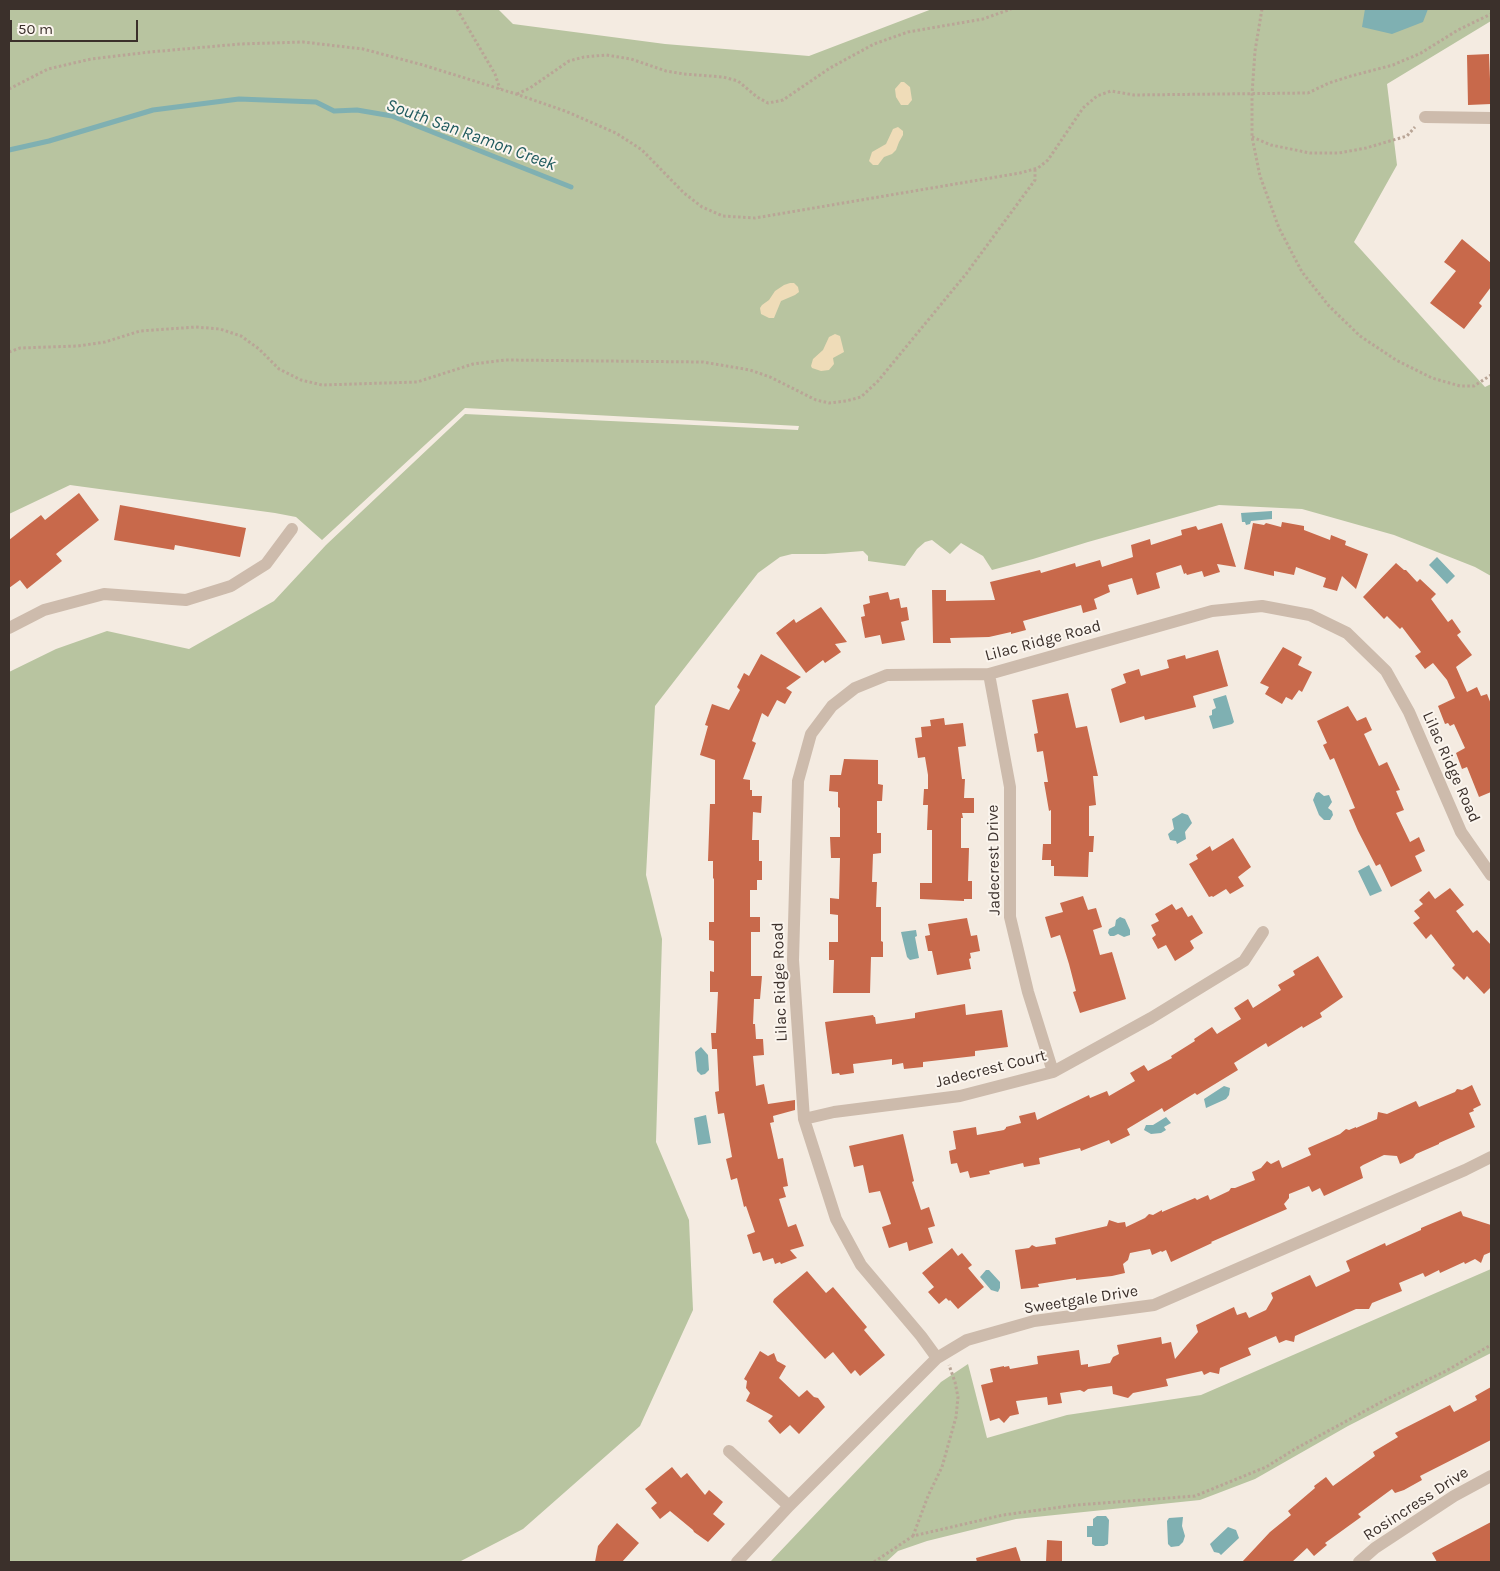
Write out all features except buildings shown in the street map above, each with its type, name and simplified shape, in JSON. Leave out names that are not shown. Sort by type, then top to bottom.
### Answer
[{"type":"street","points":[[1425,117],[1491,118]]},
{"type":"street","points":[[9,628],[44,610],[104,594],[186,600],[231,586],[266,564],[292,529]]},
{"type":"street","name":"Lilac Ridge Road","points":[[941,1356],[921,1336],[861,1265],[836,1219],[804,1119],[793,960],[798,781],[811,734],[832,706],[855,688],[887,675],[989,674],[1212,611],[1262,606],[1310,616],[1347,633],[1386,671],[1409,712],[1461,832],[1491,875]]},
{"type":"street","name":"Jadecrest Drive","points":[[989,674],[1010,787],[1010,916],[1028,992],[1053,1072]]},
{"type":"street","name":"Jadecrest Court","points":[[804,1119],[834,1112],[960,1096],[1053,1072],[1151,1018],[1244,961],[1263,932]]},
{"type":"street","name":"Sweetgale Drive","points":[[737,1562],[789,1506],[941,1356],[967,1340],[1034,1321],[1154,1305],[1491,1157]]},
{"type":"street","points":[[729,1451],[789,1506]]},
{"type":"street","name":"Rosincress Drive","points":[[1359,1562],[1376,1548],[1446,1501],[1491,1476]]},
{"type":"path","points":[[457,9],[495,74],[500,90]]},
{"type":"path","points":[[516,94],[530,88],[569,60],[606,55],[631,60],[666,71],[723,77],[738,81],[757,97],[768,103],[783,100],[830,68],[874,44],[908,32],[983,18],[1011,9]]},
{"type":"path","points":[[1262,9],[1255,51],[1252,137],[1260,176],[1279,228],[1302,272],[1329,306],[1360,336],[1396,360],[1432,378],[1460,386],[1474,386],[1491,375]]},
{"type":"path","points":[[9,89],[48,69],[91,59],[240,44],[303,42],[363,49],[423,64],[565,111],[616,133],[642,150],[684,193],[702,207],[723,216],[755,218],[993,179],[1035,169],[1048,160],[1083,108],[1097,96],[1111,91],[1134,95],[1308,93],[1329,83],[1393,66],[1421,53],[1458,30],[1491,14]]},
{"type":"path","points":[[1252,137],[1271,145],[1310,153],[1338,153],[1366,148],[1407,136],[1425,117]]},
{"type":"path","points":[[9,352],[20,348],[96,344],[140,331],[196,327],[220,329],[241,336],[259,349],[279,369],[301,380],[322,385],[417,382],[473,364],[505,360],[703,362],[750,370],[816,400],[830,403],[846,401],[861,397],[878,381],[966,274],[1035,180],[1035,169]]},
{"type":"path","points":[[874,1562],[913,1536],[1003,1515],[1067,1506],[1195,1496],[1266,1467],[1377,1404],[1446,1371],[1491,1345]]},
{"type":"path","points":[[913,1536],[928,1496],[942,1467],[956,1416],[958,1397],[955,1382],[941,1356]]},
{"type":"green space","points":[[9,9],[498,9],[513,24],[665,44],[809,56],[932,9],[1491,9],[1491,21],[1387,84],[1397,165],[1354,242],[1485,387],[1491,384],[1491,576],[1475,567],[1394,535],[1302,509],[1219,505],[992,570],[983,556],[961,543],[950,554],[932,540],[925,542],[917,549],[905,566],[868,561],[868,556],[863,551],[792,554],[780,557],[758,573],[655,706],[646,875],[662,939],[656,1142],[689,1220],[693,1310],[640,1426],[523,1529],[459,1562],[9,1562],[9,672],[56,649],[107,631],[189,649],[274,601],[326,545],[465,414],[798,430],[799,426],[465,408],[322,540],[296,517],[70,485],[9,514]]},
{"type":"green space","points":[[1491,1269],[1491,1353],[1348,1426],[1255,1479],[1200,1500],[1016,1519],[927,1541],[898,1551],[886,1562],[770,1562],[941,1382],[968,1364],[987,1438],[1067,1415],[1201,1395]]},
{"type":"sand","points":[[901,82],[910,87],[912,100],[908,105],[901,105],[896,97],[895,89]]},
{"type":"sand","points":[[898,127],[903,131],[903,135],[896,150],[884,157],[878,165],[873,165],[869,161],[872,152],[886,144],[893,129]]},
{"type":"sand","points":[[790,283],[794,283],[798,287],[799,292],[781,301],[774,318],[761,314],[760,308],[775,291]]},
{"type":"sand","points":[[835,334],[840,336],[844,352],[833,358],[834,364],[829,370],[821,371],[812,368],[813,359],[823,350],[829,337]]},
{"type":"water","points":[[1365,9],[1428,9],[1423,22],[1392,34],[1362,27]]},
{"type":"water","points":[[1272,511],[1272,519],[1251,521],[1250,524],[1246,525],[1245,522],[1242,522],[1241,513]]},
{"type":"water","points":[[1437,557],[1455,576],[1447,584],[1429,565]]},
{"type":"water","points":[[1226,695],[1234,722],[1213,729],[1209,716],[1212,715],[1212,710],[1216,708],[1213,699]]},
{"type":"water","points":[[1319,792],[1324,796],[1329,795],[1332,802],[1328,808],[1332,811],[1333,815],[1330,820],[1324,820],[1319,815],[1313,800],[1316,793]]},
{"type":"water","points":[[1182,813],[1188,815],[1192,823],[1185,832],[1186,839],[1177,844],[1176,841],[1170,840],[1168,834],[1174,829],[1172,819]]},
{"type":"water","points":[[1369,865],[1382,891],[1370,896],[1358,871]]},
{"type":"water","points":[[1120,917],[1125,919],[1130,935],[1124,937],[1118,934],[1110,936],[1108,933],[1109,929],[1115,926],[1116,920]]},
{"type":"water","points":[[916,930],[917,936],[915,937],[919,958],[910,960],[907,957],[901,932]]},
{"type":"water","points":[[701,1047],[708,1055],[709,1070],[701,1075],[697,1071],[695,1052]]},
{"type":"water","points":[[1224,1086],[1230,1088],[1226,1099],[1206,1108],[1204,1099]]},
{"type":"water","points":[[706,1115],[711,1143],[698,1145],[694,1118]]},
{"type":"water","points":[[1166,1117],[1171,1123],[1164,1127],[1166,1130],[1161,1133],[1151,1134],[1144,1130],[1146,1125],[1153,1125]]},
{"type":"water","points":[[986,1270],[989,1270],[1000,1282],[998,1292],[991,1290],[980,1277]]},
{"type":"water","points":[[1097,1516],[1106,1516],[1109,1520],[1108,1544],[1104,1546],[1095,1546],[1092,1544],[1092,1537],[1087,1537],[1087,1526],[1093,1526],[1093,1519]]},
{"type":"water","points":[[1183,1517],[1182,1526],[1185,1536],[1183,1542],[1179,1546],[1171,1547],[1168,1544],[1167,1521],[1169,1518]]},
{"type":"water","points":[[1228,1527],[1236,1530],[1239,1538],[1221,1555],[1214,1552],[1210,1544]]},
{"type":"waterway","name":"South San Ramon Creek","points":[[9,150],[49,141],[153,110],[239,99],[316,102],[334,111],[357,110],[392,116],[571,187]]}]
